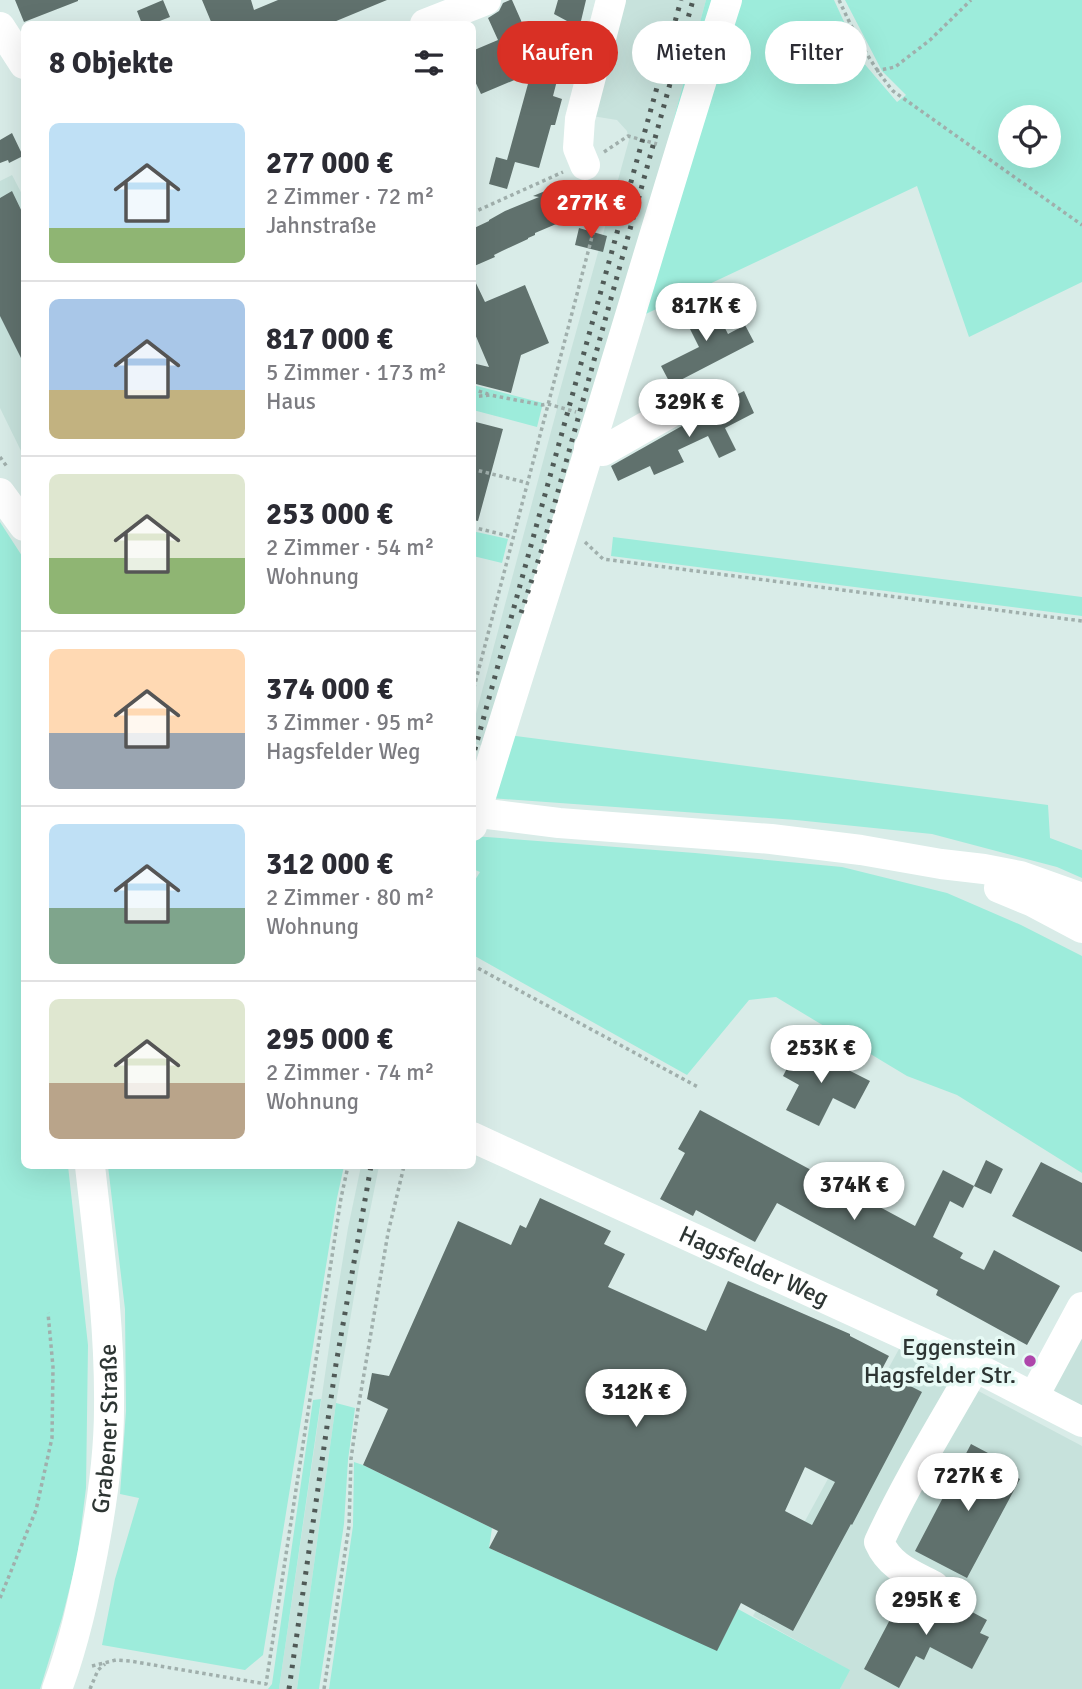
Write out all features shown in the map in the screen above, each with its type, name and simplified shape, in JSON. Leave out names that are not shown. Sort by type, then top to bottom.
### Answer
[{"type":"street","points":[[433,21],[486,0]]},
{"type":"street","points":[[584,165],[578,148],[580,119],[611,0]]},
{"type":"street","points":[[476,813],[727,0]]},
{"type":"street","points":[[0,27],[21,59]]},
{"type":"street","points":[[589,447],[603,451],[703,394]]},
{"type":"street","points":[[0,493],[21,522]]},
{"type":"street","points":[[476,813],[559,823],[771,839],[861,850],[1020,876],[1082,898]]},
{"type":"street","points":[[941,864],[1033,902],[1082,928]]},
{"type":"street","name":"Hagsfelder Weg","points":[[476,1139],[975,1367],[1082,1422]]},
{"type":"street","name":"Grabener Straße","points":[[57,1689],[67,1664],[87,1580],[99,1517],[108,1443],[109,1378],[105,1305],[90,1169]]},
{"type":"street","points":[[1034,1396],[1082,1307]]},
{"type":"street","points":[[934,1586],[895,1564],[885,1555],[879,1542],[925,1452],[975,1367]]},
{"type":"path","points":[[839,0],[876,71],[893,91],[1082,225]]},
{"type":"path","points":[[876,71],[895,67],[930,40],[971,0]]},
{"type":"path","points":[[610,148],[628,136],[654,143]]},
{"type":"path","points":[[476,211],[564,171],[584,165]]},
{"type":"path","points":[[476,680],[599,210]]},
{"type":"path","points":[[476,390],[542,405],[548,404]]},
{"type":"path","points":[[476,397],[490,395]]},
{"type":"path","points":[[476,470],[528,483]]},
{"type":"path","points":[[476,528],[513,537]]},
{"type":"path","points":[[563,536],[585,541],[603,559],[1082,621]]},
{"type":"path","points":[[476,967],[698,1087]]},
{"type":"path","points":[[90,1689],[98,1670],[106,1662],[116,1660],[266,1686],[313,1371],[347,1169]]},
{"type":"path","points":[[324,1689],[349,1526],[351,1460],[358,1409],[388,1233],[403,1169]]},
{"type":"path","points":[[0,1598],[36,1510],[52,1438],[53,1367],[48,1313]]},
{"type":"shaded area","points":[[625,0],[706,0],[700,21],[632,21],[632,84],[683,84],[591,424],[489,748],[476,744],[476,714],[557,401],[629,140],[627,131],[617,120],[592,116],[601,84],[618,84],[618,25]]},
{"type":"shaded area","points":[[12,175],[21,192],[21,451],[0,408],[0,181]]},
{"type":"shaded area","points":[[360,1169],[378,1169],[336,1403],[297,1689],[279,1689],[334,1313]]},
{"type":"shaded area","points":[[1082,1330],[1082,1412],[1056,1397],[1053,1385]]},
{"type":"shaded area","points":[[899,1349],[1082,1446],[1082,1689],[840,1689],[849,1670],[753,1616]]},
{"type":"green space","points":[[706,0],[721,0],[713,21],[700,21]]},
{"type":"green space","points":[[733,0],[834,0],[844,21],[765,21],[765,84],[867,84],[867,67],[897,102],[906,95],[882,71],[867,42],[867,21],[856,21],[845,0],[1082,0],[1082,282],[969,337],[917,186],[633,320],[707,84],[751,84],[751,21],[726,21]]},
{"type":"green space","points":[[683,84],[689,84],[668,140]]},
{"type":"green space","points":[[476,386],[543,403],[537,427],[476,411]]},
{"type":"green space","points":[[0,522],[21,554],[21,1169],[68,1169],[88,1345],[86,1488],[77,1559],[62,1618],[40,1689],[0,1689]]},
{"type":"green space","points":[[476,532],[508,539],[502,563],[476,557]]},
{"type":"green space","points":[[613,537],[1082,597],[1082,616],[611,556]]},
{"type":"green space","points":[[508,735],[1048,805],[1050,838],[1082,850],[1082,878],[1057,867],[932,834],[796,820],[490,798]]},
{"type":"green space","points":[[476,836],[842,867],[947,893],[1021,925],[1082,956],[1082,1173],[957,1095],[907,1076],[776,997],[749,1000],[687,1075],[476,957],[476,878],[480,872],[476,870]]},
{"type":"green space","points":[[108,1169],[343,1169],[263,1655],[245,1670],[102,1645],[115,1579],[139,1498],[120,1494],[126,1411],[125,1309]]},
{"type":"green space","points":[[321,1399],[279,1689],[268,1689],[272,1684],[313,1400]]},
{"type":"green space","points":[[336,1403],[355,1408],[344,1524],[319,1689],[297,1689]]},
{"type":"green space","points":[[354,1462],[492,1528],[489,1548],[717,1650],[738,1609],[850,1670],[840,1689],[329,1689],[353,1526]]},
{"type":"building","points":[[15,0],[78,0],[27,21],[24,21]]},
{"type":"building","points":[[163,0],[170,17],[160,21],[141,21],[137,11]]},
{"type":"building","points":[[202,0],[251,0],[254,10],[278,0],[387,0],[336,21],[211,21]]},
{"type":"building","points":[[512,0],[521,21],[497,21],[497,38],[488,18],[499,11],[503,3]]},
{"type":"building","points":[[558,0],[586,0],[581,21],[567,21],[554,14]]},
{"type":"building","points":[[497,40],[497,84],[505,84],[481,94],[476,83],[476,49]]},
{"type":"building","points":[[528,84],[556,84],[553,96],[562,99],[555,125],[551,125],[539,168],[515,162],[507,189],[489,184],[496,157],[507,160]]},
{"type":"building","points":[[12,133],[21,157],[9,163],[8,160],[0,163],[0,140]]},
{"type":"building","points":[[562,184],[572,206],[561,204],[568,219],[535,233],[476,265],[476,227],[539,197],[533,196]]},
{"type":"building","points":[[12,191],[21,210],[21,358],[0,316],[0,198]]},
{"type":"building","points":[[579,228],[607,236],[603,252],[575,245]]},
{"type":"building","points":[[476,283],[485,302],[525,285],[549,343],[521,355],[511,393],[476,384],[476,364],[489,367],[476,336]]},
{"type":"building","points":[[711,301],[728,334],[745,325],[754,342],[671,385],[661,366],[699,347],[683,315]]},
{"type":"building","points":[[744,391],[754,413],[725,428],[736,450],[719,458],[708,436],[678,450],[684,462],[654,475],[650,466],[618,481],[611,466]]},
{"type":"building","points":[[476,422],[503,429],[476,521]]},
{"type":"building","points":[[799,1045],[870,1081],[855,1109],[833,1098],[819,1126],[786,1110],[799,1085],[783,1076]]},
{"type":"building","points":[[700,1110],[915,1226],[943,1170],[974,1186],[963,1208],[950,1201],[933,1237],[963,1253],[960,1258],[984,1270],[994,1250],[1060,1286],[1027,1345],[936,1295],[938,1290],[777,1203],[755,1242],[696,1210],[693,1216],[660,1199],[685,1153],[678,1149]]},
{"type":"building","points":[[986,1160],[1003,1169],[991,1194],[974,1186]]},
{"type":"building","points":[[1041,1162],[1082,1183],[1082,1252],[1012,1216]]},
{"type":"building","points":[[540,1198],[611,1231],[604,1244],[625,1254],[608,1287],[706,1331],[728,1281],[850,1334],[889,1356],[881,1371],[922,1392],[793,1631],[741,1603],[717,1651],[489,1548],[498,1531],[363,1465],[388,1409],[367,1399],[372,1373],[389,1376],[458,1221],[511,1245],[520,1225],[526,1228]],"holes":[[[805,1467],[835,1482],[812,1525],[785,1511]]]},
{"type":"building","points":[[971,1444],[988,1453],[984,1460],[1020,1479],[967,1578],[915,1551]]},
{"type":"building","points":[[905,1591],[926,1602],[943,1603],[946,1598],[987,1620],[980,1633],[989,1637],[972,1669],[930,1647],[924,1660],[916,1656],[899,1688],[864,1669]]},
{"type":"railway","points":[[476,745],[681,0]]},
{"type":"railway","points":[[521,613],[543,546],[693,0]]},
{"type":"railway","points":[[289,1689],[336,1364],[370,1169]]},
{"type":"place","name":"Eggenstein Hagsfelder Str.","points":[[1030,1361]]}]
